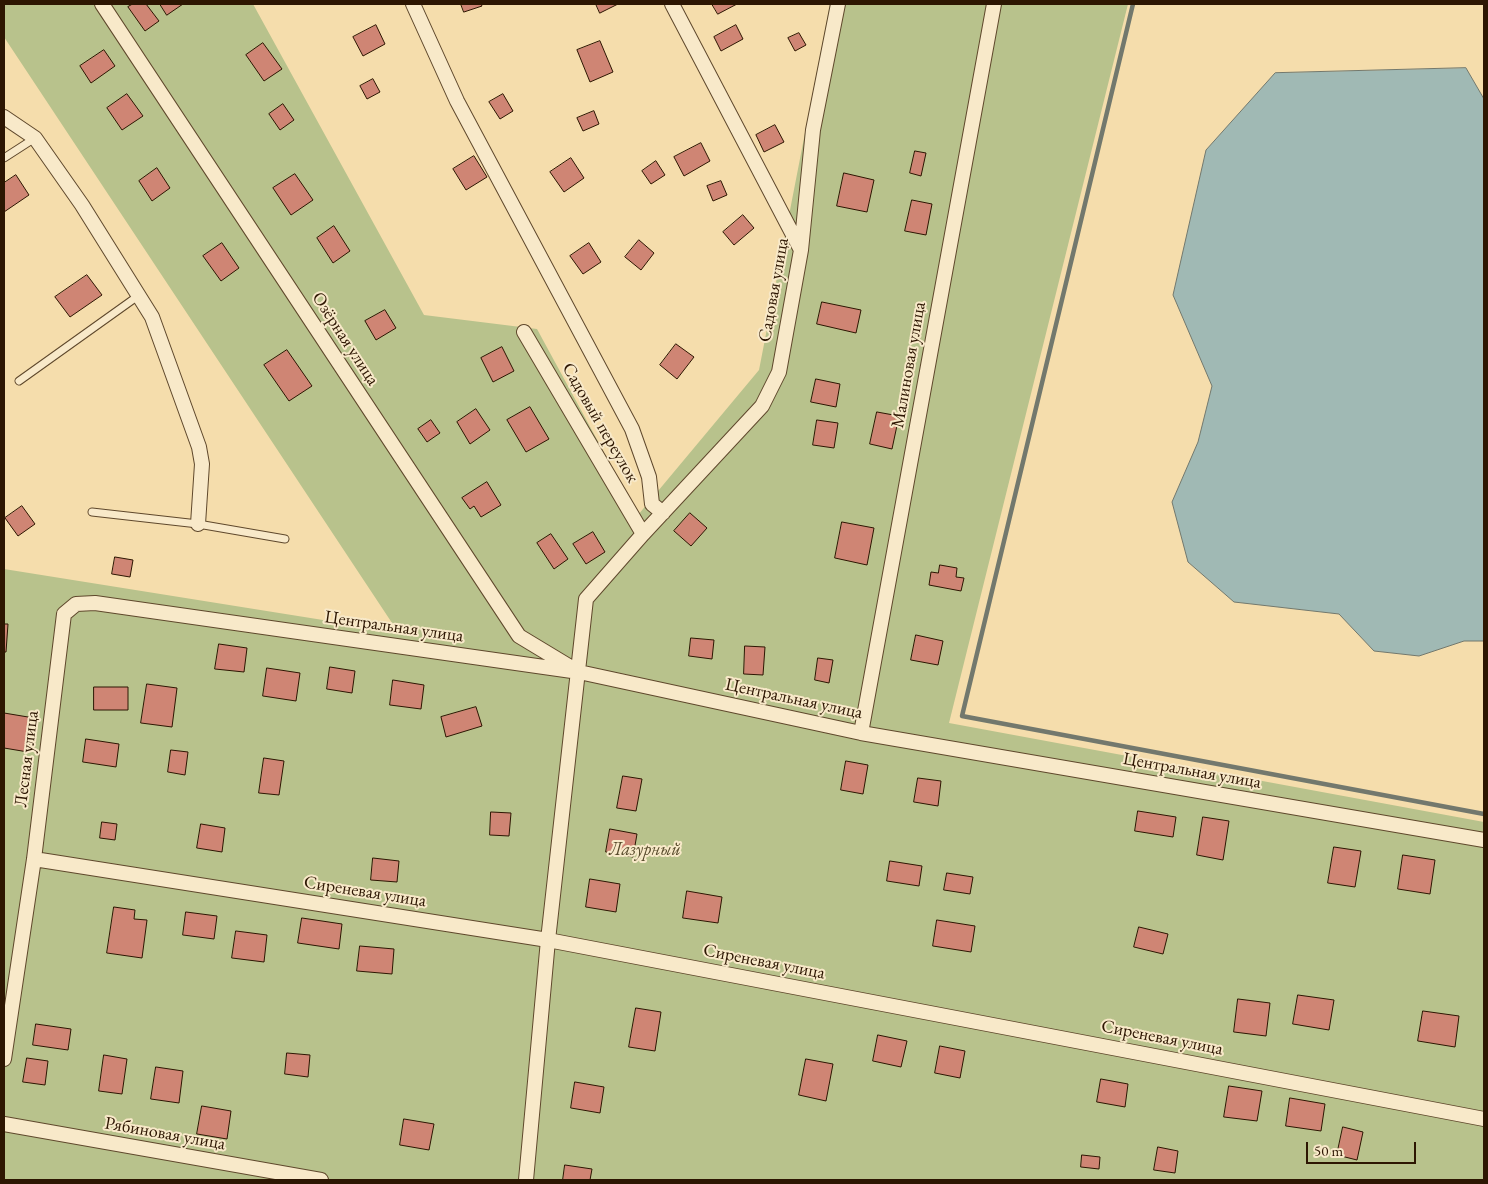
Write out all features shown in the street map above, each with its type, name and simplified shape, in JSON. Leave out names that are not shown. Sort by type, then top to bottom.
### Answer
[{"type":"street","name":"Озёрная улица","points":[[102,4],[519,636],[579,672]]},
{"type":"street","points":[[413,4],[456,101],[632,429],[649,478],[652,504],[663,513]]},
{"type":"street","points":[[672,4],[801,250]]},
{"type":"street","name":"Садовая улица","points":[[526,1180],[548,940],[586,600],[642,534],[762,406],[779,372],[801,250],[813,130],[838,4]]},
{"type":"street","name":"Малиновая улица","points":[[861,733],[994,4]]},
{"type":"street","points":[[4,117],[35,138],[82,205],[152,317],[199,447],[202,464],[198,524]]},
{"type":"street","name":"Садовый переулок","points":[[524,332],[642,534]]},
{"type":"street","name":"Центральная улица","points":[[94,603],[579,672],[861,733],[1484,840]]},
{"type":"street","name":"Лесная улица","points":[[4,1060],[34,859],[64,614],[76,604],[94,603]]},
{"type":"street","name":"Сиреневая улица","points":[[34,859],[548,940],[1484,1119]]},
{"type":"street","name":"Рябиновая улица","points":[[4,1124],[320,1180]]},
{"type":"lane","points":[[4,158],[35,138]]},
{"type":"lane","points":[[19,381],[138,296]]},
{"type":"lane","points":[[92,512],[198,524],[285,539]]},
{"type":"green space","name":"Лазурный","points":[[4,4],[253,4],[424,315],[537,329],[638,515],[759,370],[830,4],[1128,4],[949,723],[1484,822],[1484,1180],[4,1180],[4,569],[398,632],[4,37]]},
{"type":"water","points":[[1466,68],[1484,99],[1484,641],[1464,641],[1419,656],[1374,651],[1339,614],[1234,602],[1188,562],[1172,502],[1198,442],[1212,386],[1173,295],[1206,150],[1275,73]]},
{"type":"building","points":[[133,4],[146,4],[159,21],[145,31],[128,7]]},
{"type":"building","points":[[160,4],[183,4],[167,15]]},
{"type":"building","points":[[461,4],[481,4],[482,6],[464,12]]},
{"type":"building","points":[[596,4],[618,4],[600,13]]},
{"type":"building","points":[[712,4],[737,4],[718,14]]},
{"type":"building","points":[[376,25],[385,44],[363,56],[353,37]]},
{"type":"building","points":[[736,25],[743,39],[721,51],[714,37]]},
{"type":"building","points":[[799,33],[806,45],[795,51],[788,38]]},
{"type":"building","points":[[600,41],[613,72],[590,82],[577,50]]},
{"type":"building","points":[[263,43],[282,69],[264,81],[246,55]]},
{"type":"building","points":[[104,50],[115,66],[91,83],[80,66]]},
{"type":"building","points":[[373,79],[380,92],[367,99],[360,86]]},
{"type":"building","points":[[127,94],[143,116],[122,130],[107,108]]},
{"type":"building","points":[[503,94],[513,111],[500,119],[489,102]]},
{"type":"building","points":[[283,104],[294,120],[280,130],[269,114]]},
{"type":"building","points":[[594,111],[599,124],[583,131],[577,118]]},
{"type":"building","points":[[775,125],[784,142],[764,152],[756,135]]},
{"type":"building","points":[[701,143],[710,161],[684,176],[674,157]]},
{"type":"building","points":[[915,151],[926,153],[921,176],[910,173]]},
{"type":"building","points":[[474,156],[487,177],[466,190],[453,169]]},
{"type":"building","points":[[571,158],[584,178],[564,192],[550,172]]},
{"type":"building","points":[[656,161],[665,175],[651,184],[642,171]]},
{"type":"building","points":[[157,168],[170,188],[152,201],[139,181]]},
{"type":"building","points":[[844,173],[874,180],[867,212],[837,206]]},
{"type":"building","points":[[295,174],[313,200],[291,215],[273,188]]},
{"type":"building","points":[[16,175],[29,195],[4,212],[4,183]]},
{"type":"building","points":[[721,181],[727,195],[713,201],[707,186]]},
{"type":"building","points":[[912,200],[932,204],[926,235],[905,231]]},
{"type":"building","points":[[743,215],[754,228],[734,245],[723,232]]},
{"type":"building","points":[[334,226],[350,251],[333,263],[317,238]]},
{"type":"building","points":[[639,240],[654,253],[641,270],[625,257]]},
{"type":"building","points":[[222,243],[239,268],[221,281],[203,256]]},
{"type":"building","points":[[589,243],[601,262],[583,274],[570,256]]},
{"type":"building","points":[[87,275],[102,295],[70,317],[55,297]]},
{"type":"building","points":[[822,302],[861,310],[856,333],[817,324]]},
{"type":"building","points":[[385,310],[396,328],[376,340],[365,321]]},
{"type":"building","points":[[676,344],[694,357],[677,379],[660,365]]},
{"type":"building","points":[[502,347],[514,371],[493,382],[481,358]]},
{"type":"building","points":[[287,350],[312,386],[289,401],[264,365]]},
{"type":"building","points":[[816,379],[840,384],[836,407],[811,402]]},
{"type":"building","points":[[530,407],[549,439],[526,452],[507,420]]},
{"type":"building","points":[[476,409],[490,430],[470,444],[457,422]]},
{"type":"building","points":[[877,412],[899,416],[892,449],[870,444]]},
{"type":"building","points":[[431,420],[440,433],[427,442],[418,429]]},
{"type":"building","points":[[817,420],[838,423],[834,448],[813,445]]},
{"type":"building","points":[[487,482],[501,505],[481,517],[474,506],[470,509],[462,498]]},
{"type":"building","points":[[22,506],[35,524],[18,536],[5,518]]},
{"type":"building","points":[[690,513],[707,528],[691,546],[674,531]]},
{"type":"building","points":[[842,522],[874,528],[867,565],[835,558]]},
{"type":"building","points":[[593,532],[605,552],[586,564],[573,544]]},
{"type":"building","points":[[551,534],[568,559],[554,569],[537,543]]},
{"type":"building","points":[[115,557],[133,560],[130,577],[112,574]]},
{"type":"building","points":[[940,565],[957,568],[956,577],[964,578],[961,591],[929,585],[931,572],[938,573]]},
{"type":"building","points":[[4,624],[8,624],[6,652],[4,652]]},
{"type":"building","points":[[916,635],[943,641],[938,665],[911,660]]},
{"type":"building","points":[[691,638],[714,640],[712,659],[689,656]]},
{"type":"building","points":[[219,644],[247,648],[244,672],[215,669]]},
{"type":"building","points":[[745,646],[765,647],[763,675],[744,674]]},
{"type":"building","points":[[818,658],[833,660],[829,683],[815,680]]},
{"type":"building","points":[[330,667],[355,671],[352,693],[327,689]]},
{"type":"building","points":[[267,668],[300,673],[296,701],[263,696]]},
{"type":"building","points":[[393,680],[424,685],[421,709],[390,705]]},
{"type":"building","points":[[147,684],[177,688],[172,727],[141,723]]},
{"type":"building","points":[[94,687],[128,687],[128,710],[94,710]]},
{"type":"building","points":[[476,707],[482,726],[446,737],[441,717]]},
{"type":"building","points":[[4,713],[34,718],[28,752],[4,748]]},
{"type":"building","points":[[86,739],[119,744],[116,767],[83,762]]},
{"type":"building","points":[[171,750],[188,752],[185,775],[168,772]]},
{"type":"building","points":[[264,758],[284,761],[279,795],[259,793]]},
{"type":"building","points":[[846,761],[868,765],[863,794],[841,790]]},
{"type":"building","points":[[623,776],[642,779],[636,811],[617,808]]},
{"type":"building","points":[[918,778],[941,781],[938,806],[914,802]]},
{"type":"building","points":[[1138,811],[1176,817],[1173,837],[1135,831]]},
{"type":"building","points":[[491,812],[511,813],[509,836],[490,835]]},
{"type":"building","points":[[1203,817],[1229,821],[1223,860],[1197,855]]},
{"type":"building","points":[[102,822],[117,824],[115,840],[100,838]]},
{"type":"building","points":[[201,824],[225,828],[222,852],[197,848]]},
{"type":"building","points":[[610,829],[637,834],[633,857],[606,852]]},
{"type":"building","points":[[1334,847],[1361,851],[1355,887],[1328,883]]},
{"type":"building","points":[[1403,855],[1435,860],[1430,894],[1398,889]]},
{"type":"building","points":[[373,858],[399,861],[397,882],[371,880]]},
{"type":"building","points":[[890,861],[922,866],[919,886],[887,881]]},
{"type":"building","points":[[947,873],[973,877],[970,894],[944,890]]},
{"type":"building","points":[[590,879],[620,884],[616,912],[586,907]]},
{"type":"building","points":[[687,891],[722,897],[718,923],[683,918]]},
{"type":"building","points":[[114,907],[135,910],[134,919],[147,920],[142,958],[107,953]]},
{"type":"building","points":[[186,912],[217,916],[214,939],[183,935]]},
{"type":"building","points":[[302,918],[342,924],[339,949],[298,943]]},
{"type":"building","points":[[937,920],[975,926],[971,952],[933,946]]},
{"type":"building","points":[[1139,927],[1168,934],[1163,954],[1134,947]]},
{"type":"building","points":[[236,931],[267,935],[264,962],[232,958]]},
{"type":"building","points":[[360,946],[394,949],[392,974],[357,971]]},
{"type":"building","points":[[1298,995],[1334,1000],[1329,1030],[1293,1024]]},
{"type":"building","points":[[1238,999],[1270,1003],[1266,1036],[1234,1032]]},
{"type":"building","points":[[636,1008],[661,1012],[655,1051],[629,1047]]},
{"type":"building","points":[[1423,1011],[1459,1016],[1455,1047],[1418,1041]]},
{"type":"building","points":[[36,1024],[71,1029],[68,1050],[33,1045]]},
{"type":"building","points":[[878,1035],[907,1041],[901,1067],[873,1061]]},
{"type":"building","points":[[940,1046],[965,1051],[960,1078],[935,1073]]},
{"type":"building","points":[[287,1053],[310,1055],[308,1077],[285,1074]]},
{"type":"building","points":[[104,1055],[127,1059],[122,1094],[99,1091]]},
{"type":"building","points":[[27,1058],[48,1061],[45,1085],[23,1082]]},
{"type":"building","points":[[806,1059],[833,1064],[826,1101],[799,1095]]},
{"type":"building","points":[[156,1067],[183,1071],[179,1103],[151,1099]]},
{"type":"building","points":[[1101,1079],[1128,1084],[1125,1107],[1097,1102]]},
{"type":"building","points":[[575,1082],[604,1087],[600,1113],[571,1108]]},
{"type":"building","points":[[1229,1086],[1262,1091],[1257,1121],[1224,1117]]},
{"type":"building","points":[[1290,1098],[1325,1104],[1321,1131],[1286,1126]]},
{"type":"building","points":[[202,1106],[231,1111],[227,1139],[197,1134]]},
{"type":"building","points":[[404,1119],[434,1124],[429,1150],[400,1145]]},
{"type":"building","points":[[1343,1127],[1363,1132],[1357,1160],[1337,1155]]},
{"type":"building","points":[[1158,1147],[1178,1151],[1175,1173],[1154,1170]]},
{"type":"building","points":[[1082,1155],[1100,1157],[1099,1169],[1081,1167]]},
{"type":"building","points":[[565,1165],[592,1169],[590,1180],[563,1180]]},
{"type":"waterway","points":[[1133,4],[962,716],[1484,814]]}]
